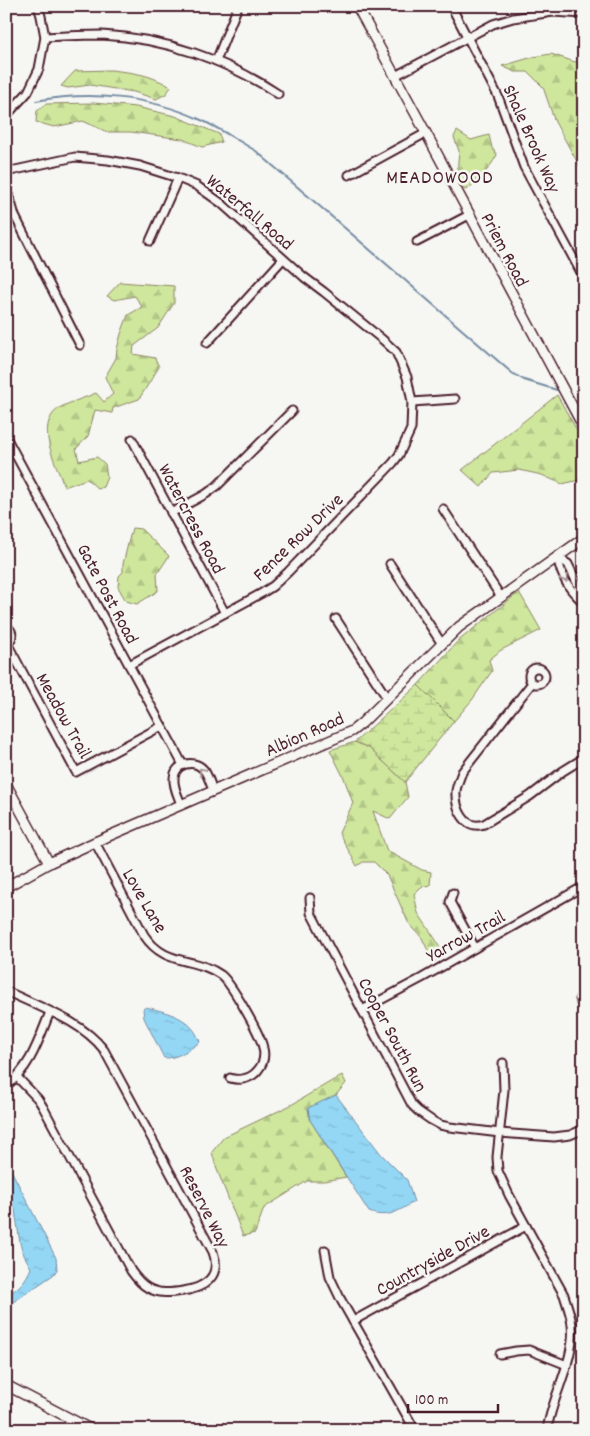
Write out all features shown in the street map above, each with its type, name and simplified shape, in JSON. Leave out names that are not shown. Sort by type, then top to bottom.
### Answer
[{"type":"street","points":[[6,116],[28,92],[39,70],[45,37],[38,6]]},
{"type":"street","points":[[216,61],[238,6]]},
{"type":"street","name":"Priem Road","points":[[357,6],[584,428]]},
{"type":"street","name":"Shale Brook Way","points":[[451,6],[498,96],[524,167],[584,278]]},
{"type":"street","points":[[395,76],[493,24],[513,18],[553,12],[584,14]]},
{"type":"street","points":[[45,37],[102,36],[135,39],[166,46],[216,61],[241,72],[278,94]]},
{"type":"street","points":[[349,175],[426,133]]},
{"type":"street","name":"Waterfall Road","points":[[6,172],[74,157],[108,160],[140,166],[197,186],[221,203],[304,277],[396,352],[406,377],[412,402]]},
{"type":"street","points":[[150,241],[178,178]]},
{"type":"street","points":[[6,184],[15,216],[80,345]]},
{"type":"street","points":[[417,242],[470,215]]},
{"type":"street","points":[[207,343],[283,259]]},
{"type":"street","points":[[412,402],[455,399]]},
{"type":"street","name":"Fence Row Drive","points":[[129,665],[262,593],[278,582],[400,455],[411,429],[412,402]]},
{"type":"street","points":[[171,514],[217,486],[292,410]]},
{"type":"street","name":"Gate Post Road","points":[[6,437],[182,765]]},
{"type":"street","name":"Watercress Road","points":[[132,439],[225,613]]},
{"type":"street","points":[[443,509],[500,597]]},
{"type":"street","name":"Albion Road","points":[[6,887],[49,863],[95,842],[352,731],[467,621],[584,538]]},
{"type":"street","points":[[557,556],[568,564],[578,585],[579,597],[584,604]]},
{"type":"street","points":[[390,564],[442,644]]},
{"type":"street","points":[[336,619],[388,698]]},
{"type":"street","name":"Meadow Trail","points":[[6,626],[12,633],[11,639],[7,643],[76,772],[162,726]]},
{"type":"street","points":[[532,683],[462,772],[456,789],[456,796],[462,817],[476,826],[484,824],[530,796],[584,758]]},
{"type":"street","points":[[181,804],[173,779],[176,771],[182,765],[194,763],[202,768],[213,790]]},
{"type":"street","points":[[6,784],[49,863]]},
{"type":"street","name":"Love Lane","points":[[95,842],[150,943],[167,956],[204,967],[218,974],[227,981],[235,992],[260,1039],[264,1049],[264,1056],[259,1068],[252,1075],[241,1080],[230,1078]]},
{"type":"street","name":"Yarrow Trail","points":[[362,1010],[584,886]]},
{"type":"street","points":[[453,893],[450,902],[475,948]]},
{"type":"street","name":"Cooper South Run","points":[[310,898],[310,913],[412,1105],[418,1111],[440,1125],[500,1133],[554,1137],[584,1129]]},
{"type":"street","name":"Reserve Way","points":[[6,991],[77,1025],[90,1035],[109,1057],[213,1252],[215,1268],[207,1283],[195,1289],[169,1293],[151,1289],[139,1282],[131,1272],[41,1103],[17,1077]]},
{"type":"street","points":[[584,991],[580,998],[581,1003],[584,1005]]},
{"type":"street","points":[[6,1086],[17,1077],[32,1055],[50,1012]]},
{"type":"street","points":[[503,1064],[504,1090],[497,1158],[498,1171],[564,1295],[572,1326],[567,1365],[549,1416],[547,1430]]},
{"type":"street","name":"Countryside Drive","points":[[353,1321],[526,1226]]},
{"type":"street","points":[[325,1250],[330,1277],[341,1300],[415,1430]]},
{"type":"street","points":[[500,1354],[529,1350],[567,1365]]},
{"type":"street","points":[[6,1386],[92,1430]]},
{"type":"green space","points":[[551,54],[575,62],[584,60],[584,177],[555,122],[543,87],[528,72],[515,72],[502,66]]},
{"type":"green space","points":[[111,70],[142,75],[156,79],[171,87],[166,94],[156,99],[134,92],[90,85],[68,88],[61,86],[75,71]]},
{"type":"green space","points":[[94,103],[136,107],[175,116],[219,134],[222,142],[202,147],[182,139],[131,132],[107,132],[83,121],[54,127],[36,122],[37,111],[46,104]]},
{"type":"green space","points":[[457,131],[471,140],[489,135],[492,148],[497,155],[491,165],[466,190],[458,186],[459,151],[454,137]]},
{"type":"green space","points":[[120,282],[174,286],[174,303],[158,328],[134,346],[133,354],[155,358],[159,367],[139,399],[113,408],[112,413],[95,410],[88,436],[76,449],[79,461],[97,457],[105,464],[107,477],[103,487],[98,489],[87,479],[64,487],[49,444],[47,432],[49,422],[54,413],[67,404],[96,393],[104,402],[113,394],[105,377],[116,358],[121,334],[128,315],[142,307],[135,296],[114,300],[107,296]]},
{"type":"green space","points":[[557,395],[584,443],[584,479],[562,484],[542,475],[519,470],[493,473],[481,487],[462,470]]},
{"type":"green space","points":[[132,528],[141,529],[169,556],[157,574],[158,591],[137,604],[126,601],[118,587],[119,576],[123,572],[123,564]]},
{"type":"green space","points":[[519,592],[541,630],[501,650],[489,660],[492,671],[472,700],[454,721],[418,685],[457,642]]},
{"type":"green space","points":[[418,685],[454,721],[405,782],[369,748],[355,742]]},
{"type":"green space","points":[[355,742],[369,748],[405,782],[408,797],[390,819],[373,811],[387,851],[422,870],[431,872],[430,885],[421,887],[414,894],[418,913],[443,954],[440,958],[433,961],[422,938],[408,922],[387,875],[374,862],[363,862],[357,866],[339,833],[353,803],[344,778],[330,750]]},
{"type":"green space","points":[[342,1075],[346,1083],[336,1095],[308,1109],[310,1120],[346,1177],[324,1181],[307,1181],[264,1208],[255,1233],[243,1236],[212,1152],[224,1137],[291,1105]]},
{"type":"water","points":[[146,1007],[178,1017],[191,1027],[200,1042],[178,1055],[164,1058],[144,1018],[143,1009]]},
{"type":"water","points":[[336,1095],[381,1154],[407,1180],[414,1202],[393,1213],[382,1215],[369,1212],[310,1120],[308,1108]]},
{"type":"water","points":[[6,1164],[9,1166],[56,1258],[57,1270],[53,1275],[6,1307],[6,1295],[22,1284],[31,1268],[20,1243],[15,1210],[6,1187]]},
{"type":"waterway","points":[[36,101],[77,96],[98,96],[139,101],[180,111],[221,130],[256,151],[512,373],[524,380],[557,390]]},
{"type":"district","name":"MEADOWOOD","points":[[440,176]]}]
